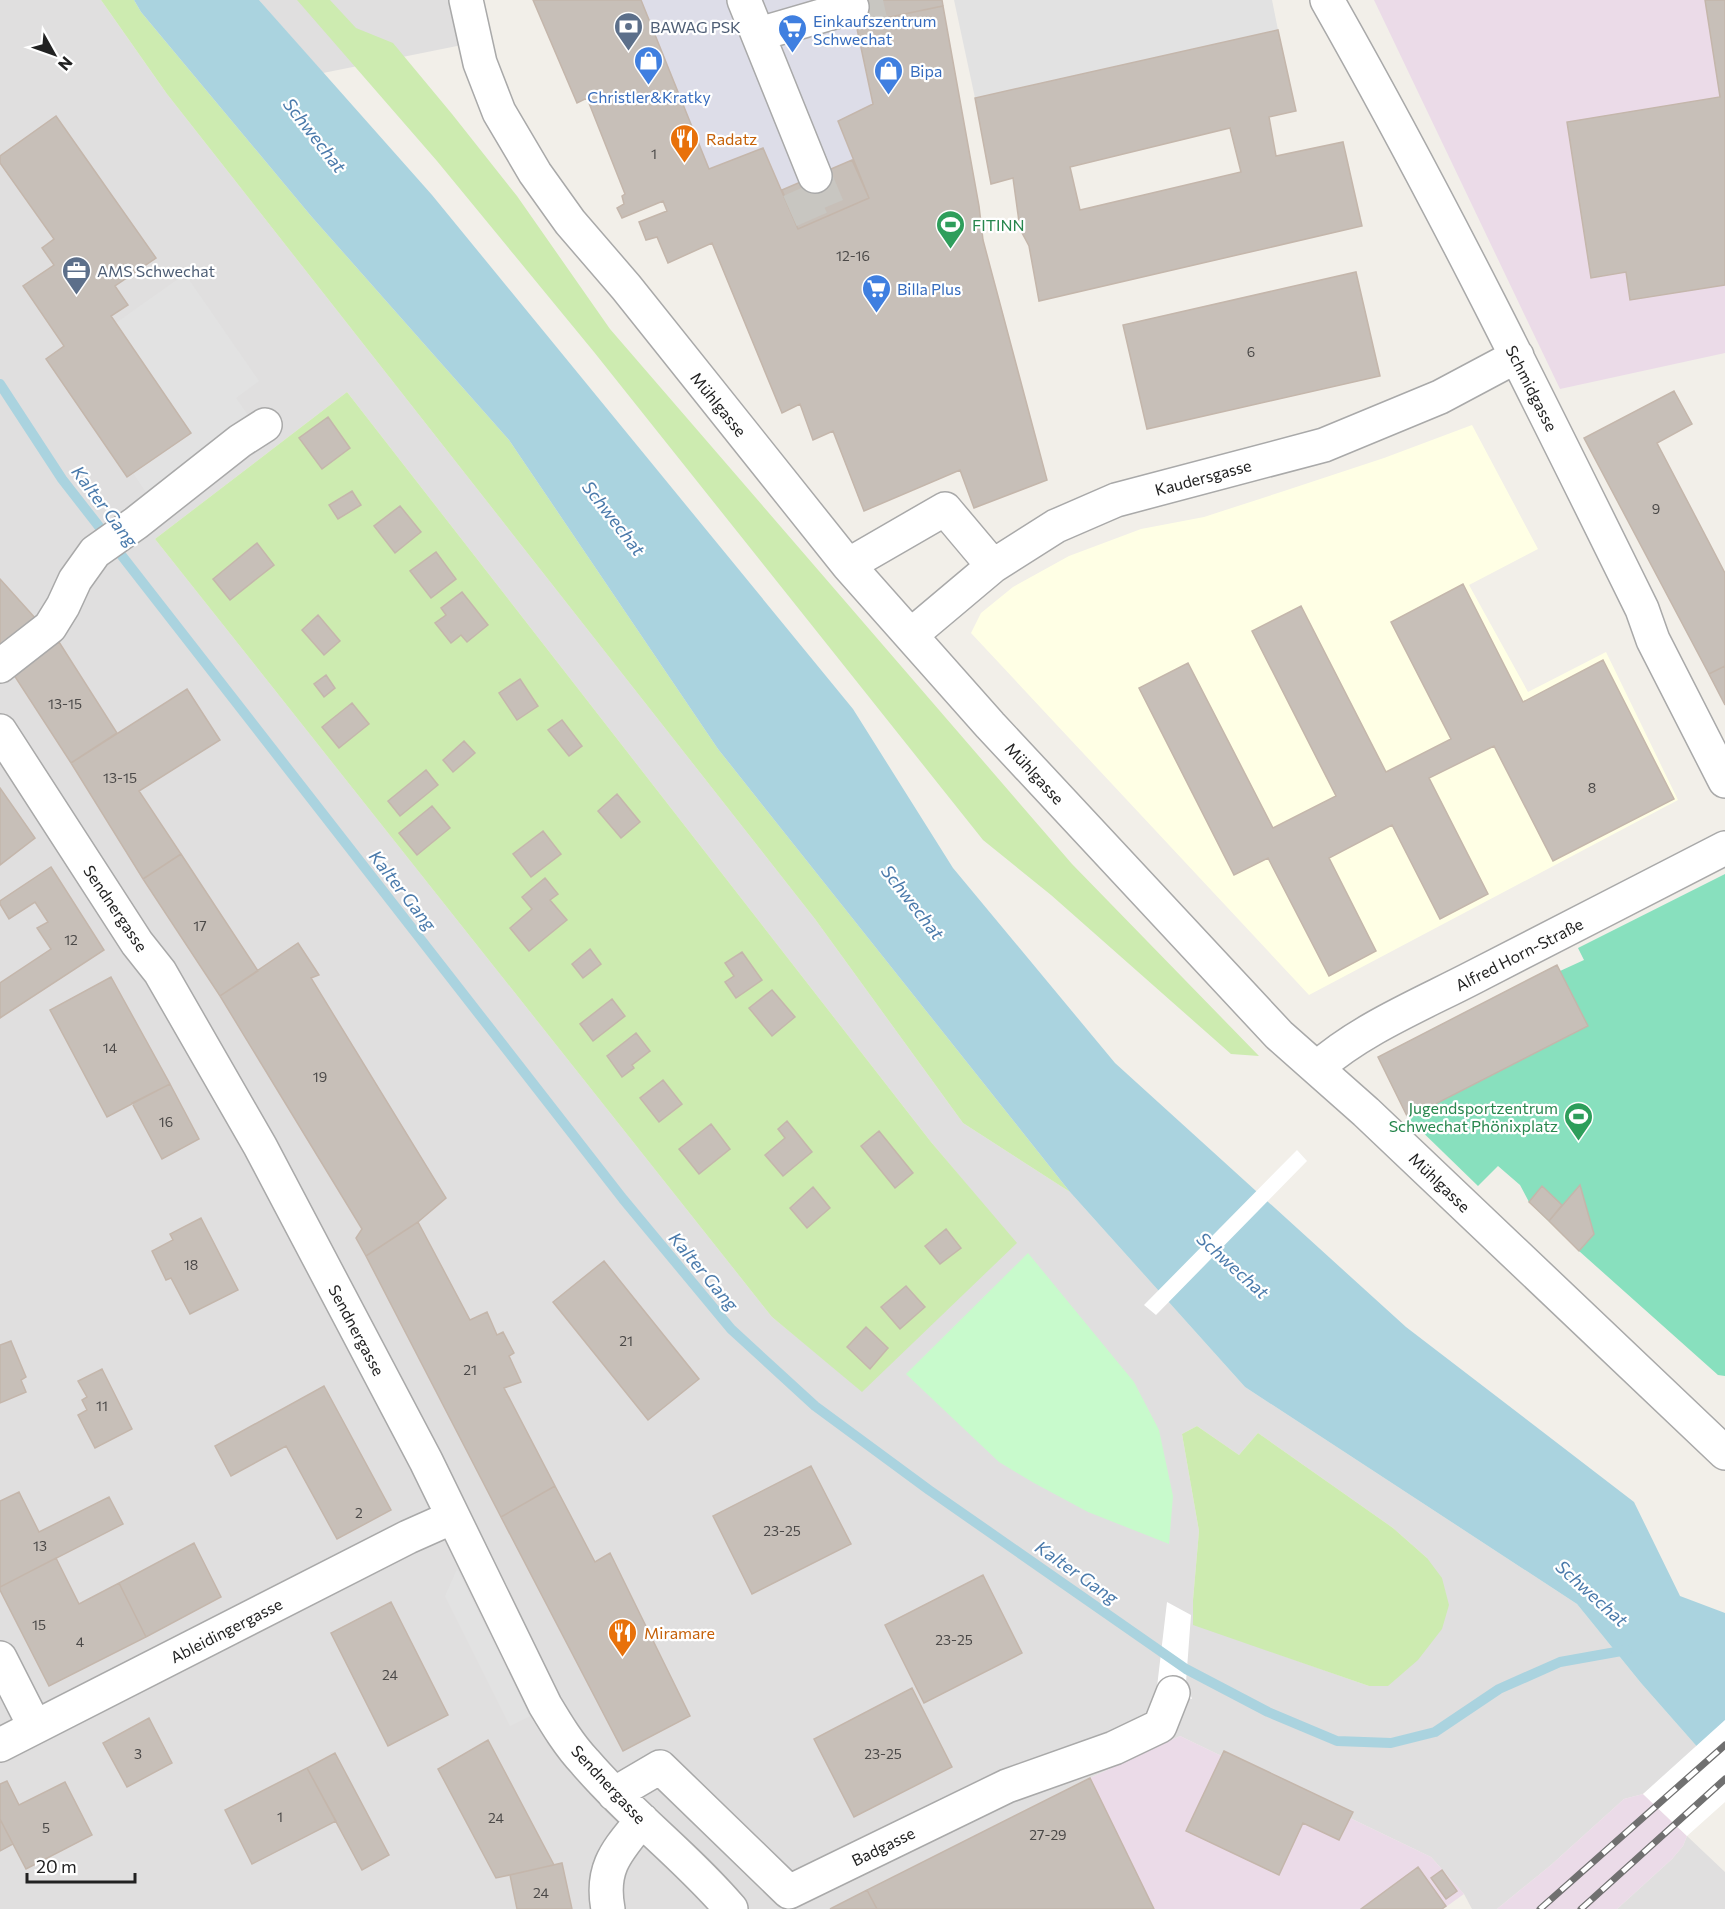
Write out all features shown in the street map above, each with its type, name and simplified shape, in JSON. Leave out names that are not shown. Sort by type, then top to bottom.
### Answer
[{"type":"street","name":"Mühlgasse","points":[[466,0],[480,63],[499,112],[535,173],[570,222],[626,287],[848,565],[990,725],[1279,1035],[1366,1112],[1725,1453]]},
{"type":"street","points":[[744,0],[815,176]]},
{"type":"street","name":"Schmidgasse","points":[[1327,0],[1390,110],[1517,356],[1642,609],[1653,640],[1725,782]]},
{"type":"street","points":[[759,34],[852,7]]},
{"type":"street","name":"Kaudersgasse","points":[[911,635],[993,566],[1056,526],[1116,500],[1324,445],[1440,397],[1517,356]]},
{"type":"street","points":[[0,666],[50,627],[75,580],[95,552],[136,523],[240,441],[265,425]]},
{"type":"street","points":[[848,565],[945,509],[993,566]]},
{"type":"street","name":"Sendnergasse","points":[[0,731],[137,943],[166,982],[260,1146],[426,1461],[545,1705],[561,1731],[583,1760],[614,1794],[691,1865],[732,1909]]},
{"type":"street","name":"Alfred Horn-Straße","points":[[1317,1068],[1334,1053],[1372,1030],[1725,848]]},
{"type":"street","name":"Ableidingergasse","points":[[0,1746],[408,1537],[453,1517]]},
{"type":"street","points":[[0,1658],[35,1727]]},
{"type":"street","name":"Badgasse","points":[[614,1794],[660,1767],[789,1892],[1007,1786],[1114,1748],[1160,1726],[1173,1693]]},
{"type":"street","points":[[608,1909],[606,1876],[614,1854],[642,1820]]},
{"type":"shaded area","points":[[0,0],[101,0],[167,94],[815,919],[963,1123],[1070,1192],[1245,1387],[1577,1604],[1641,1683],[1700,1750],[1643,1794],[1624,1799],[1551,1865],[1497,1909],[1472,1909],[1464,1894],[1431,1857],[1180,1736],[1090,1778],[831,1909],[0,1909]],"holes":[[[347,392],[931,1142],[1016,1243],[862,1391],[772,1317],[155,539]],[[1197,1426],[1239,1455],[1258,1433],[1393,1528],[1427,1558],[1388,1686],[1369,1686],[1193,1624],[1199,1531],[1182,1434]]]},
{"type":"shaded area","points":[[259,0],[452,0],[462,45],[323,73]]},
{"type":"shaded area","points":[[641,0],[942,0],[943,6],[856,24],[873,104],[838,122],[869,198],[798,229],[763,148],[709,169]]},
{"type":"shaded area","points":[[954,0],[1272,0],[1278,30],[975,98]]},
{"type":"shaded area","points":[[1374,0],[1725,0],[1725,353],[1560,389]]},
{"type":"shaded area","points":[[185,274],[259,381],[236,398],[252,421],[147,494],[133,473],[191,433],[116,323]]},
{"type":"shaded area","points":[[1472,425],[1538,549],[1469,585],[1528,692],[1606,652],[1678,800],[1309,995],[971,633],[981,613],[1013,587],[1069,556],[1141,529],[1204,517],[1284,491],[1384,458]]},
{"type":"shaded area","points":[[457,1569],[530,1716],[510,1726],[445,1596]]},
{"type":"shaded area","points":[[1180,1736],[1431,1857],[1464,1894],[1443,1909],[831,1909],[1090,1778]]},
{"type":"shaded area","points":[[1643,1794],[1687,1836],[1683,1846],[1672,1859],[1617,1909],[1497,1909],[1551,1865],[1624,1799]]},
{"type":"shaded area","points":[[1687,1836],[1725,1872],[1725,1909],[1617,1909],[1672,1859],[1683,1846]]},
{"type":"green space","points":[[101,0],[134,0],[141,12],[311,216],[509,440],[718,749],[1070,1192],[963,1123],[815,919],[167,94]]},
{"type":"green space","points":[[297,0],[330,0],[356,28],[393,43],[517,196],[610,329],[1072,864],[1259,1056],[1231,1054],[1051,895],[983,840],[594,352],[437,161]]},
{"type":"green space","points":[[347,392],[931,1142],[1017,1243],[862,1392],[772,1317],[155,539]]},
{"type":"green space","name":"Jugendsportzentrum Schwechat Phönixplatz","points":[[1725,874],[1725,1376],[1718,1375],[1579,1251],[1529,1202],[1520,1185],[1498,1166],[1478,1186],[1408,1118],[1378,1057],[1557,965],[1560,971],[1584,960],[1578,948]]},
{"type":"green space","points":[[1028,1253],[1134,1382],[1159,1430],[1173,1496],[1169,1544],[1088,1512],[999,1462],[906,1374]]},
{"type":"green space","points":[[1197,1426],[1239,1455],[1258,1433],[1393,1528],[1427,1558],[1442,1578],[1449,1605],[1442,1629],[1418,1660],[1388,1686],[1369,1686],[1193,1625],[1199,1531],[1182,1434]]},
{"type":"water","name":"Schwechat","points":[[134,0],[259,0],[432,195],[853,709],[953,868],[1115,1063],[1406,1327],[1634,1502],[1680,1596],[1725,1613],[1725,1773],[1700,1750],[1641,1683],[1577,1604],[1245,1387],[1070,1192],[718,749],[509,440],[311,216],[141,12]]},
{"type":"pier","points":[[1297,1150],[1307,1161],[1156,1315],[1144,1305]]},
{"type":"pier","points":[[1167,1602],[1191,1615],[1186,1682],[1192,1699],[1157,1687]]},
{"type":"pier","points":[[1725,1720],[1725,1802],[1687,1836],[1643,1794]]},
{"type":"building","points":[[533,0],[641,0],[709,169],[763,148],[798,229],[869,198],[838,121],[873,104],[856,24],[943,6],[983,240],[1047,480],[974,508],[960,470],[864,511],[833,431],[813,440],[800,404],[782,413],[712,243],[668,263],[657,237],[646,240],[639,222],[667,211],[663,201],[622,218],[617,208],[624,204],[622,196],[625,194],[587,98],[577,103]]},
{"type":"building","points":[[851,0],[942,0],[943,6],[856,24]]},
{"type":"building","points":[[1705,0],[1725,0],[1725,285],[1630,300],[1626,272],[1591,278],[1567,122],[1720,97]]},
{"type":"building","points":[[1278,30],[1296,111],[1269,117],[1276,156],[1343,142],[1362,226],[1039,301],[1029,246],[1020,229],[1013,178],[991,184],[975,98]],"holes":[[[1230,128],[1241,172],[1080,210],[1070,167]]]},
{"type":"building","name":"AMS Schwechat","points":[[56,116],[156,258],[115,286],[128,305],[111,316],[191,433],[127,477],[46,359],[64,346],[23,286],[54,265],[42,248],[54,239],[0,163],[0,156]]},
{"type":"building","points":[[852,160],[869,198],[798,229],[782,190]]},
{"type":"building","points":[[1356,272],[1380,376],[1147,429],[1123,325]]},
{"type":"building","points":[[1674,391],[1692,424],[1657,443],[1725,573],[1725,666],[1709,674],[1584,438]]},
{"type":"building","points":[[328,417],[350,448],[322,469],[299,438]]},
{"type":"building","points":[[352,491],[361,505],[338,519],[329,505]]},
{"type":"building","points":[[400,506],[421,532],[395,553],[374,526]]},
{"type":"building","points":[[257,543],[274,565],[230,600],[213,579]]},
{"type":"building","points":[[436,552],[456,579],[431,598],[410,571]]},
{"type":"building","points":[[0,579],[36,619],[0,651]]},
{"type":"building","points":[[1463,584],[1523,702],[1603,660],[1674,799],[1553,861],[1494,746],[1429,778],[1488,894],[1440,919],[1392,825],[1329,858],[1376,951],[1329,976],[1268,858],[1234,875],[1139,688],[1188,663],[1273,828],[1336,796],[1252,631],[1301,606],[1386,772],[1451,739],[1391,622]]},
{"type":"building","points":[[462,592],[488,625],[467,642],[461,635],[451,643],[435,623],[446,615],[441,608]]},
{"type":"building","points":[[318,615],[340,641],[324,655],[302,630]]},
{"type":"building","points":[[59,642],[117,733],[71,763],[12,672]]},
{"type":"building","points":[[1725,666],[1725,705],[1709,674]]},
{"type":"building","points":[[326,675],[335,688],[324,697],[314,684]]},
{"type":"building","points":[[520,679],[538,706],[517,720],[499,693]]},
{"type":"building","points":[[187,689],[220,740],[139,791],[181,854],[143,879],[71,763]]},
{"type":"building","points":[[352,703],[369,724],[339,748],[322,727]]},
{"type":"building","points":[[562,720],[582,746],[569,756],[548,730]]},
{"type":"building","points":[[464,741],[475,753],[453,772],[443,760]]},
{"type":"building","points":[[426,770],[438,785],[400,816],[388,801]]},
{"type":"building","points":[[0,788],[35,838],[0,865]]},
{"type":"building","points":[[617,794],[640,822],[621,838],[598,811]]},
{"type":"building","points":[[432,806],[450,828],[417,855],[399,833]]},
{"type":"building","points":[[543,831],[561,854],[531,877],[513,854]]},
{"type":"building","points":[[181,854],[258,971],[220,996],[143,879]]},
{"type":"building","points":[[51,867],[104,950],[0,1018],[0,983],[51,949],[37,928],[48,922],[35,902],[9,919],[0,901]]},
{"type":"building","points":[[545,878],[558,894],[550,900],[567,920],[529,951],[510,928],[532,909],[522,897]]},
{"type":"building","points":[[298,943],[319,975],[311,978],[446,1198],[418,1222],[366,1256],[356,1238],[362,1229],[220,996]]},
{"type":"building","points":[[590,949],[601,964],[583,978],[572,964]]},
{"type":"building","points":[[742,952],[762,980],[736,998],[725,982],[734,976],[725,963]]},
{"type":"building","points":[[1557,965],[1588,1026],[1408,1118],[1378,1057]]},
{"type":"building","points":[[111,977],[170,1084],[107,1117],[50,1010]]},
{"type":"building","points":[[772,990],[795,1017],[772,1036],[749,1008]]},
{"type":"building","points":[[612,999],[625,1016],[593,1041],[580,1024]]},
{"type":"building","points":[[636,1033],[650,1051],[632,1065],[634,1068],[622,1077],[607,1056]]},
{"type":"building","points":[[663,1080],[682,1104],[659,1122],[640,1098]]},
{"type":"building","points":[[170,1084],[199,1139],[162,1159],[132,1103]]},
{"type":"building","points":[[787,1121],[812,1152],[783,1176],[765,1155],[785,1138],[778,1129]]},
{"type":"building","points":[[711,1124],[730,1149],[699,1174],[679,1149]]},
{"type":"building","points":[[879,1131],[913,1173],[895,1188],[861,1146]]},
{"type":"building","points":[[1580,1185],[1594,1234],[1579,1251],[1549,1221]]},
{"type":"building","points":[[1542,1186],[1562,1205],[1549,1221],[1529,1202]]},
{"type":"building","points":[[813,1187],[830,1208],[807,1228],[790,1208]]},
{"type":"building","points":[[201,1218],[238,1290],[190,1314],[171,1278],[166,1280],[152,1251],[173,1240],[170,1234]]},
{"type":"building","points":[[418,1222],[470,1320],[487,1312],[497,1335],[503,1332],[514,1353],[509,1356],[521,1382],[504,1388],[555,1486],[501,1517],[366,1256]]},
{"type":"building","points":[[946,1229],[961,1248],[940,1264],[925,1246]]},
{"type":"building","points":[[604,1261],[699,1379],[648,1420],[553,1302]]},
{"type":"building","points":[[906,1286],[925,1307],[900,1329],[881,1307]]},
{"type":"building","points":[[866,1327],[888,1348],[870,1369],[847,1347]]},
{"type":"building","points":[[11,1341],[26,1377],[21,1380],[26,1392],[0,1403],[0,1345]]},
{"type":"building","points":[[102,1369],[132,1429],[95,1448],[78,1415],[87,1410],[82,1400],[87,1397],[78,1381]]},
{"type":"building","points":[[324,1386],[391,1510],[337,1539],[286,1446],[231,1476],[215,1446]]},
{"type":"building","points":[[811,1466],[851,1544],[752,1594],[713,1516]]},
{"type":"building","points":[[555,1486],[595,1562],[610,1553],[690,1716],[623,1751],[501,1517]]},
{"type":"building","points":[[19,1492],[39,1532],[109,1497],[123,1524],[0,1587],[0,1501]]},
{"type":"building","points":[[194,1543],[221,1597],[146,1637],[119,1583]]},
{"type":"building","points":[[56,1558],[79,1604],[119,1583],[146,1637],[49,1686],[0,1587]]},
{"type":"building","points":[[983,1575],[1022,1653],[924,1703],[885,1625]]},
{"type":"building","points":[[391,1602],[448,1715],[388,1746],[331,1633]]},
{"type":"building","points":[[912,1688],[952,1767],[854,1817],[814,1739]]},
{"type":"building","points":[[149,1718],[172,1763],[127,1787],[103,1743]]},
{"type":"building","points":[[488,1740],[554,1865],[496,1878],[438,1769]]},
{"type":"building","points":[[1224,1751],[1353,1812],[1339,1840],[1303,1823],[1279,1875],[1186,1831]]},
{"type":"building","points":[[335,1753],[389,1855],[362,1870],[307,1768]]},
{"type":"building","points":[[307,1768],[336,1821],[252,1864],[225,1810]]},
{"type":"building","points":[[1090,1778],[1154,1909],[877,1909],[867,1890]]},
{"type":"building","points":[[7,1781],[19,1805],[65,1782],[92,1835],[26,1869],[0,1819],[0,1784]]},
{"type":"building","points":[[0,1819],[13,1844],[0,1851]]},
{"type":"building","points":[[562,1863],[572,1909],[517,1909],[510,1875]]},
{"type":"building","points":[[1418,1867],[1446,1906],[1442,1909],[1361,1909]]},
{"type":"building","points":[[1442,1870],[1457,1891],[1446,1899],[1431,1878]]},
{"type":"building","points":[[867,1890],[877,1909],[830,1909]]},
{"type":"waterway","name":"Kalter Gang","points":[[0,384],[62,479],[623,1199],[731,1329],[815,1406],[929,1490],[1186,1669],[1268,1712],[1337,1741],[1391,1743],[1435,1732],[1499,1689],[1560,1662],[1627,1650]]},
{"type":"tunnel","points":[[852,7],[883,0]]},
{"type":"tunnel","points":[[815,176],[831,214]]},
{"type":"tunnel","points":[[790,211],[824,196]]},
{"type":"railway","points":[[1540,1909],[1725,1745]]},
{"type":"railway","points":[[1581,1909],[1725,1779]]},
{"type":"place","name":"BAWAG PSK","points":[[629,52]]},
{"type":"place","name":"Einkaufszentrum Schwechat","points":[[792,54]]},
{"type":"place","name":"Christler&Kratky","points":[[649,86]]},
{"type":"place","name":"Bipa","points":[[889,96]]},
{"type":"place","name":"Radatz","points":[[685,164]]},
{"type":"place","name":"FITINN","points":[[951,250]]},
{"type":"place","name":"AMS Schwechat","points":[[76,296]]},
{"type":"place","name":"Billa Plus","points":[[876,314]]},
{"type":"place","name":"Jugendsportzentrum Schwechat Phönixplatz","points":[[1579,1142]]},
{"type":"place","name":"Miramare","points":[[623,1658]]}]
